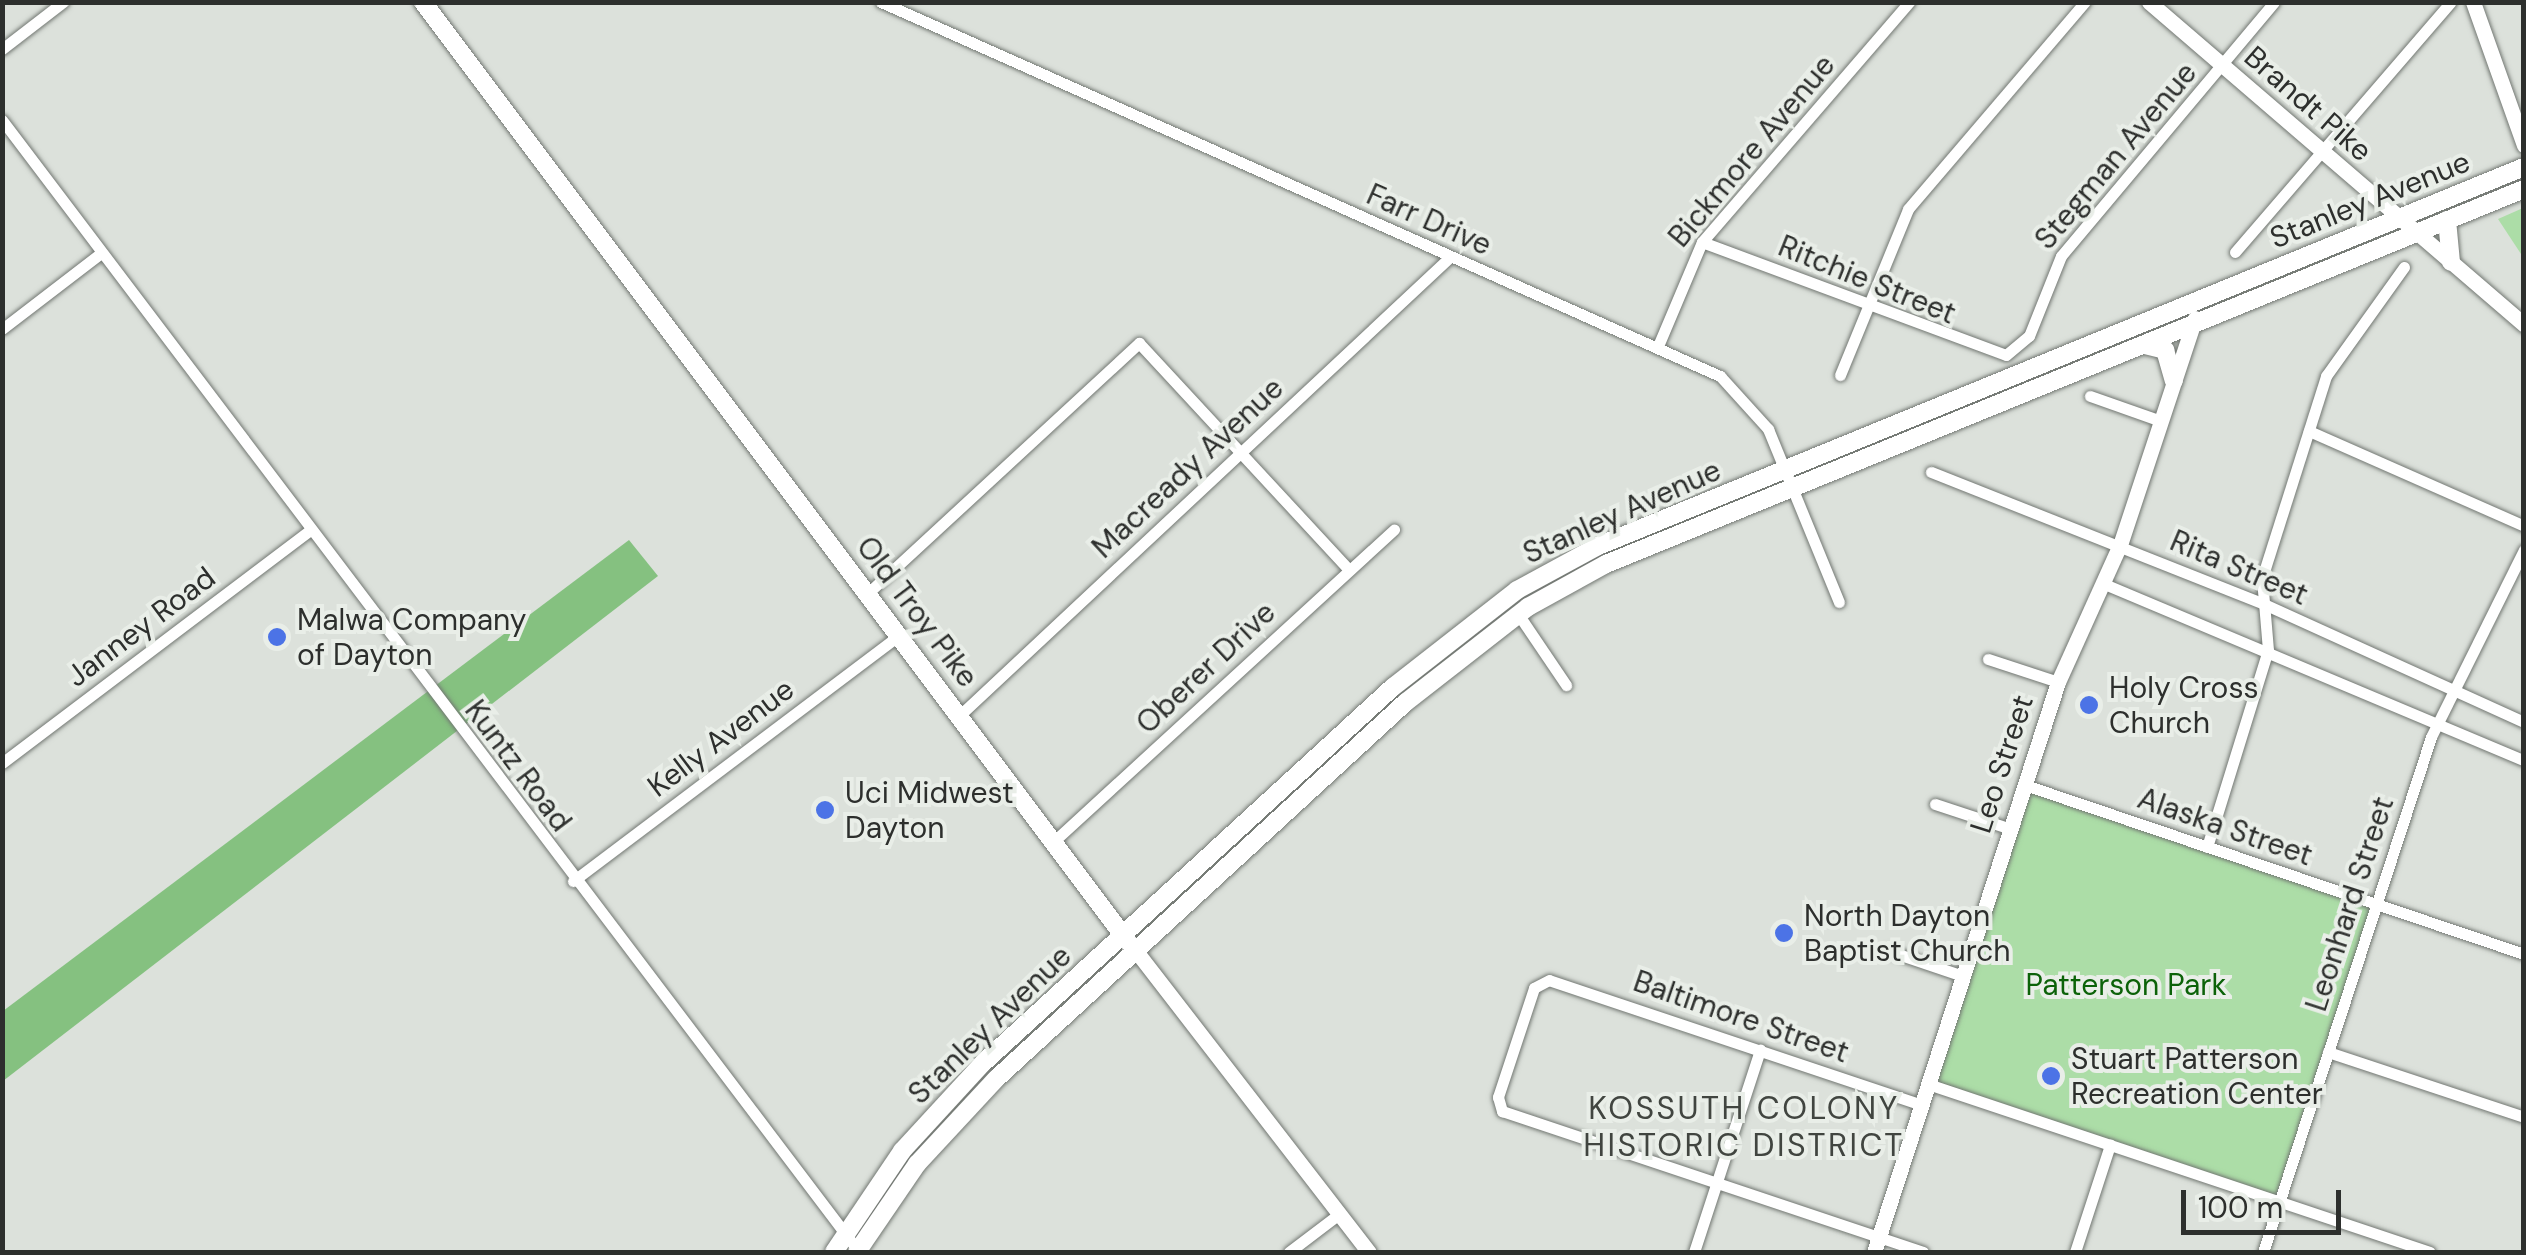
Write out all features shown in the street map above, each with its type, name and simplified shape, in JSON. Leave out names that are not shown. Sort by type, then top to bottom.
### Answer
[{"type":"main road","name":"Old Troy Pike","points":[[423,2],[1136,951]]},
{"type":"main road","name":"Stanley Avenue","points":[[851,1249],[923,1128],[1123,936],[1450,637],[1598,546],[2524,168]]},
{"type":"main road","name":"Stanley Avenue","points":[[851,1249],[917,1164],[988,1087],[1406,702],[1518,614],[1606,564],[2524,189]]},
{"type":"main road","points":[[2447,220],[2451,262]]},
{"type":"main road","points":[[2144,345],[2166,350],[2174,381]]},
{"type":"street","points":[[2,49],[62,2]]},
{"type":"street","name":"Farr Drive","points":[[881,2],[1658,346],[1747,399],[1785,470],[1839,602]]},
{"type":"street","name":"Bickmore Avenue","points":[[1658,346],[1702,242],[1909,2]]},
{"type":"street","points":[[1840,375],[1908,209],[2086,2]]},
{"type":"street","name":"Brandt Pike","points":[[2148,2],[2524,325]]},
{"type":"street","name":"Stegman Avenue","points":[[2015,352],[2061,256],[2274,2]]},
{"type":"street","points":[[2236,252],[2451,2]]},
{"type":"street","points":[[2473,2],[2524,145]]},
{"type":"street","name":"Kuntz Road","points":[[2,120],[851,1249]]},
{"type":"street","name":"Ritchie Street","points":[[1702,242],[1984,354],[2015,352]]},
{"type":"street","points":[[2,329],[101,253]]},
{"type":"street","name":"Macready Avenue","points":[[960,715],[1450,257]]},
{"type":"street","points":[[2207,847],[2268,650],[2262,578],[2309,431],[2334,362],[2404,267]]},
{"type":"street","name":"Leo Street","points":[[1877,1245],[2058,682],[2120,545],[2201,300]]},
{"type":"street","points":[[868,593],[1140,343],[1349,570]]},
{"type":"street","points":[[2090,396],[2161,421]]},
{"type":"street","points":[[2309,431],[2524,526]]},
{"type":"street","name":"Rita Street","points":[[1931,472],[2264,604],[2524,722]]},
{"type":"street","name":"Oberer Drive","points":[[1052,843],[1394,530]]},
{"type":"street","name":"Janney Road","points":[[2,763],[308,531]]},
{"type":"street","name":"Leonhard Street","points":[[2264,1252],[2439,723],[2524,550]]},
{"type":"street","points":[[2102,583],[2524,760]]},
{"type":"street","points":[[1518,614],[1566,685]]},
{"type":"street","name":"Kelly Avenue","points":[[573,880],[900,635]]},
{"type":"street","points":[[1988,659],[2058,682]]},
{"type":"street","name":"Alaska Street","points":[[2025,785],[2524,954]]},
{"type":"street","points":[[1935,804],[2011,829]]},
{"type":"street","name":"Old Troy Pike","points":[[1136,951],[1369,1252]]},
{"type":"street","points":[[1889,951],[1963,976]]},
{"type":"street","name":"Baltimore Street","points":[[1716,1183],[1502,1111],[1504,1079],[1543,981],[1922,1105]]},
{"type":"street","points":[[1694,1252],[1760,1050]]},
{"type":"street","points":[[2328,1052],[2524,1118]]},
{"type":"street","points":[[1928,1084],[2430,1252]]},
{"type":"street","points":[[2075,1252],[2110,1145]]},
{"type":"street","points":[[1716,1183],[1877,1245],[1922,1252]]},
{"type":"street","points":[[1290,1252],[1339,1214]]},
{"type":"green space","points":[[2523,208],[2523,257],[2498,219]]},
{"type":"green space","points":[[629,540],[658,576],[3,1081],[3,1011]]},
{"type":"green space","name":"Patterson Park","points":[[2025,785],[2376,906],[2274,1203],[1923,1082]]},
{"type":"place","name":"Malwa Company of Dayton","points":[[277,637]]},
{"type":"place","name":"Holy Cross Church","points":[[2089,705]]},
{"type":"place","name":"Uci Midwest Dayton","points":[[825,810]]},
{"type":"place","name":"North Dayton Baptist Church","points":[[1784,933]]},
{"type":"place","name":"Stuart Patterson Recreation Center","points":[[2051,1076]]},
{"type":"district","name":"KOSSUTH COLONY HISTORIC DISTRICT","points":[[1744,1128]]}]
